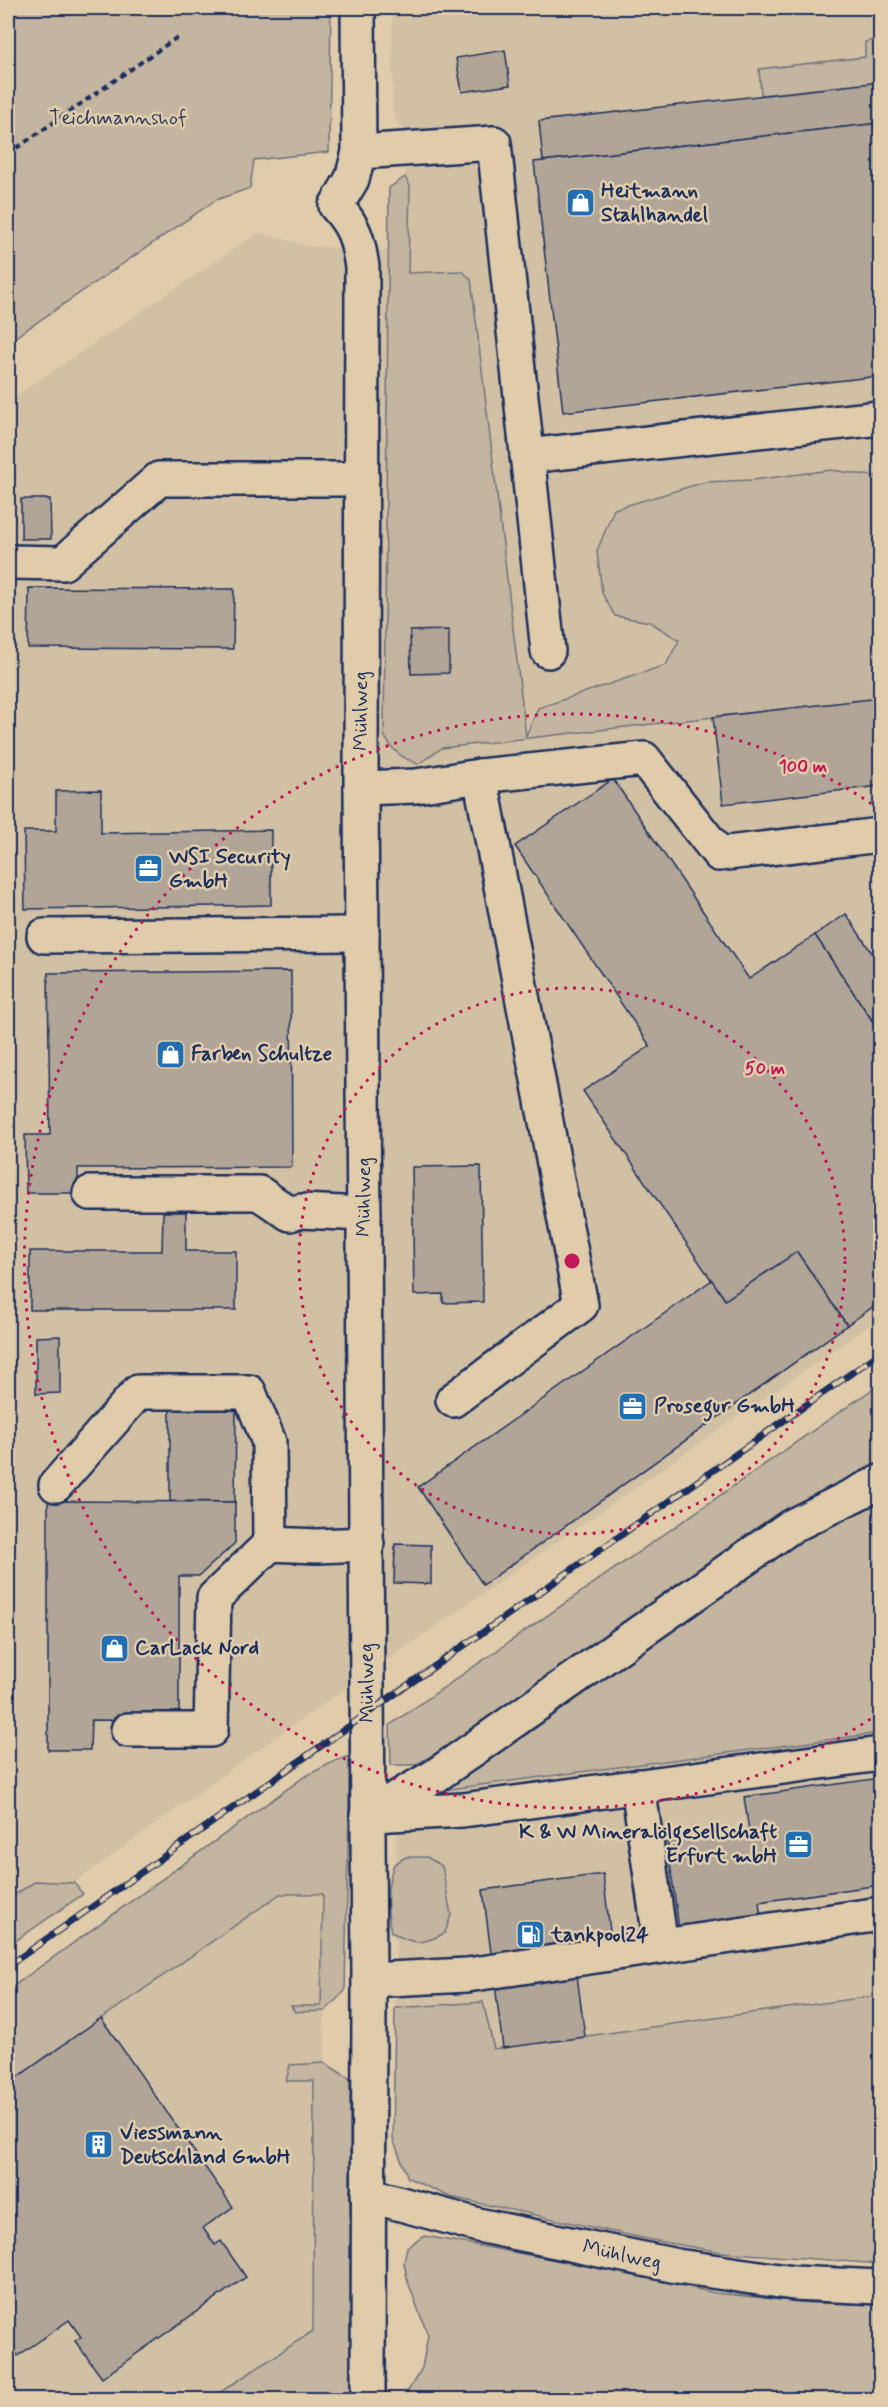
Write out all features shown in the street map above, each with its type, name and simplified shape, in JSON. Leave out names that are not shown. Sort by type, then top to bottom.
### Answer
[{"type":"street","points":[[358,8],[359,152],[494,143],[548,651]]},
{"type":"street","name":"Mühlweg","points":[[359,152],[352,179],[336,206],[349,220],[358,239],[362,267],[362,934],[369,1980],[368,2400]]},
{"type":"street","points":[[527,456],[880,418]]},
{"type":"street","points":[[8,562],[63,562],[159,479],[362,479]]},
{"type":"street","points":[[362,788],[416,786],[480,776],[644,759],[719,854],[880,835]]},
{"type":"street","points":[[453,1400],[581,1305],[480,776]]},
{"type":"street","points":[[44,936],[362,934]]},
{"type":"street","points":[[90,1193],[259,1193],[290,1214],[301,1211],[364,1214]]},
{"type":"street","points":[[57,1485],[138,1392],[249,1392],[269,1442],[270,1544]]},
{"type":"street","points":[[368,1815],[435,1776],[790,1527],[880,1482]]},
{"type":"street","points":[[128,1730],[211,1730],[214,1598],[270,1544],[316,1546],[367,1544]]},
{"type":"street","points":[[368,1815],[463,1810],[880,1754]]},
{"type":"street","points":[[638,1786],[661,1946]]},
{"type":"street","points":[[369,1980],[467,1974],[880,1914]]},
{"type":"street","name":"Mühlweg","points":[[368,2195],[478,2225],[677,2266],[793,2283],[880,2287]]},
{"type":"path","points":[[8,154],[179,36]]},
{"type":"shaded area","points":[[392,8],[880,8],[880,1318],[273,1739],[74,1883],[36,1881],[8,1899],[8,401],[259,232],[307,246],[388,251],[389,188],[405,177],[406,130],[399,126],[393,113]]},
{"type":"shaded area","points":[[880,1733],[880,1995],[494,2049],[483,2002],[395,2008],[396,1812],[427,1792]]},
{"type":"shaded area","points":[[280,1894],[323,1894],[321,2006],[292,2006],[295,2012],[325,2011],[325,2063],[291,2065],[287,2081],[314,2081],[314,2331],[210,2399],[196,2399],[185,2387],[168,2399],[8,2399],[8,2084]]},
{"type":"green space","name":"Teichmannshof","points":[[8,8],[331,8],[329,152],[254,160],[250,188],[216,200],[8,342]]},
{"type":"green space","points":[[880,38],[880,82],[761,95],[759,69],[865,57],[865,42]]},
{"type":"green space","points":[[405,177],[410,186],[408,273],[462,271],[471,279],[526,736],[538,708],[666,665],[679,640],[650,622],[615,616],[602,593],[597,551],[614,509],[705,482],[753,480],[831,470],[880,477],[880,698],[442,748],[418,764],[394,750],[384,735],[389,188]]},
{"type":"green space","points":[[880,1384],[880,1466],[528,1701],[415,1765],[391,1765],[390,1725]]},
{"type":"green space","points":[[880,1495],[880,1733],[427,1792],[770,1552]]},
{"type":"green space","points":[[350,1756],[345,1991],[325,2011],[295,2012],[291,2006],[321,2006],[323,1894],[280,1894],[8,2084],[8,1990],[304,1777]]},
{"type":"green space","points":[[406,1857],[427,1857],[442,1866],[451,1915],[445,1933],[430,1940],[412,1941],[391,1932],[388,1915],[389,1880],[394,1864]]},
{"type":"green space","points":[[36,1881],[74,1883],[83,1894],[8,1946],[8,1899]]},
{"type":"green space","points":[[880,1995],[880,2264],[721,2252],[652,2240],[450,2197],[408,2178],[393,2139],[395,2008],[483,2002],[494,2049]]},
{"type":"green space","points":[[325,2063],[350,2079],[351,2399],[210,2399],[313,2331],[314,2081],[286,2081],[290,2065]]},
{"type":"green space","points":[[425,2236],[616,2271],[715,2293],[811,2303],[880,2304],[880,2399],[403,2399],[422,2368],[428,2336],[408,2282],[404,2263],[407,2247]]},
{"type":"building","points":[[505,50],[510,85],[462,92],[456,58]]},
{"type":"building","points":[[880,82],[880,123],[543,161],[539,121]]},
{"type":"building","points":[[880,123],[880,376],[563,412],[534,162]]},
{"type":"building","points":[[21,499],[50,499],[51,539],[21,539]]},
{"type":"building","points":[[29,588],[234,589],[233,649],[28,648]]},
{"type":"building","points":[[449,630],[449,673],[411,674],[410,631]]},
{"type":"building","points":[[880,698],[880,786],[723,804],[713,717]]},
{"type":"building","points":[[613,779],[749,979],[815,935],[880,1032],[880,1302],[847,1325],[797,1252],[725,1300],[583,1091],[650,1046],[515,846]]},
{"type":"building","name":"WSI Security GmbH","points":[[101,790],[101,833],[271,830],[271,905],[25,909],[24,831],[56,831],[56,791]]},
{"type":"building","points":[[846,914],[880,965],[880,1032],[815,935]]},
{"type":"building","name":"Farben Schultze","points":[[291,971],[292,1167],[78,1168],[78,1193],[26,1193],[25,1135],[50,1135],[48,973]]},
{"type":"building","points":[[481,1166],[483,1302],[443,1303],[443,1294],[414,1295],[412,1167]]},
{"type":"building","points":[[163,1212],[186,1212],[186,1251],[236,1251],[236,1310],[30,1310],[30,1251],[162,1251]]},
{"type":"building","name":"Prosegur GmbH","points":[[797,1252],[847,1325],[483,1585],[418,1487],[712,1280],[725,1300]]},
{"type":"building","points":[[60,1336],[60,1393],[36,1394],[36,1337]]},
{"type":"building","points":[[170,1407],[236,1407],[235,1502],[170,1501]]},
{"type":"building","name":"CarLack Nord","points":[[48,1501],[235,1502],[235,1543],[199,1576],[179,1576],[179,1721],[91,1720],[90,1750],[48,1750]]},
{"type":"building","points":[[395,1544],[431,1545],[431,1584],[394,1583]]},
{"type":"building","points":[[880,1778],[880,1885],[759,1902],[762,1926],[680,1936],[667,1842],[749,1831],[744,1797]]},
{"type":"building","points":[[603,1874],[612,1947],[574,1952],[585,2037],[503,2048],[483,1890]]},
{"type":"building","name":"Viessmann Deutschland GmbH","points":[[101,2018],[233,2207],[203,2228],[215,2245],[221,2241],[246,2277],[102,2378],[75,2341],[81,2337],[69,2320],[18,2356],[8,2341],[8,2084]]},
{"type":"railway","points":[[8,1966],[880,1353]]},
{"type":"place","name":"Heitmann Stahlhandel","points":[[580,203]]},
{"type":"place","name":"WSI Security GmbH","points":[[148,869]]},
{"type":"place","name":"Farben Schultze","points":[[170,1054]]},
{"type":"place","name":"Prosegur GmbH","points":[[633,1406]]},
{"type":"place","name":"CarLack Nord","points":[[114,1648]]},
{"type":"place","name":"K & W Mineralölgesellschaft Erfurt mbH","points":[[798,1844]]},
{"type":"place","name":"tankpool24","points":[[530,1935]]},
{"type":"place","name":"Viessmann Deutschland GmbH","points":[[99,2145]]}]
